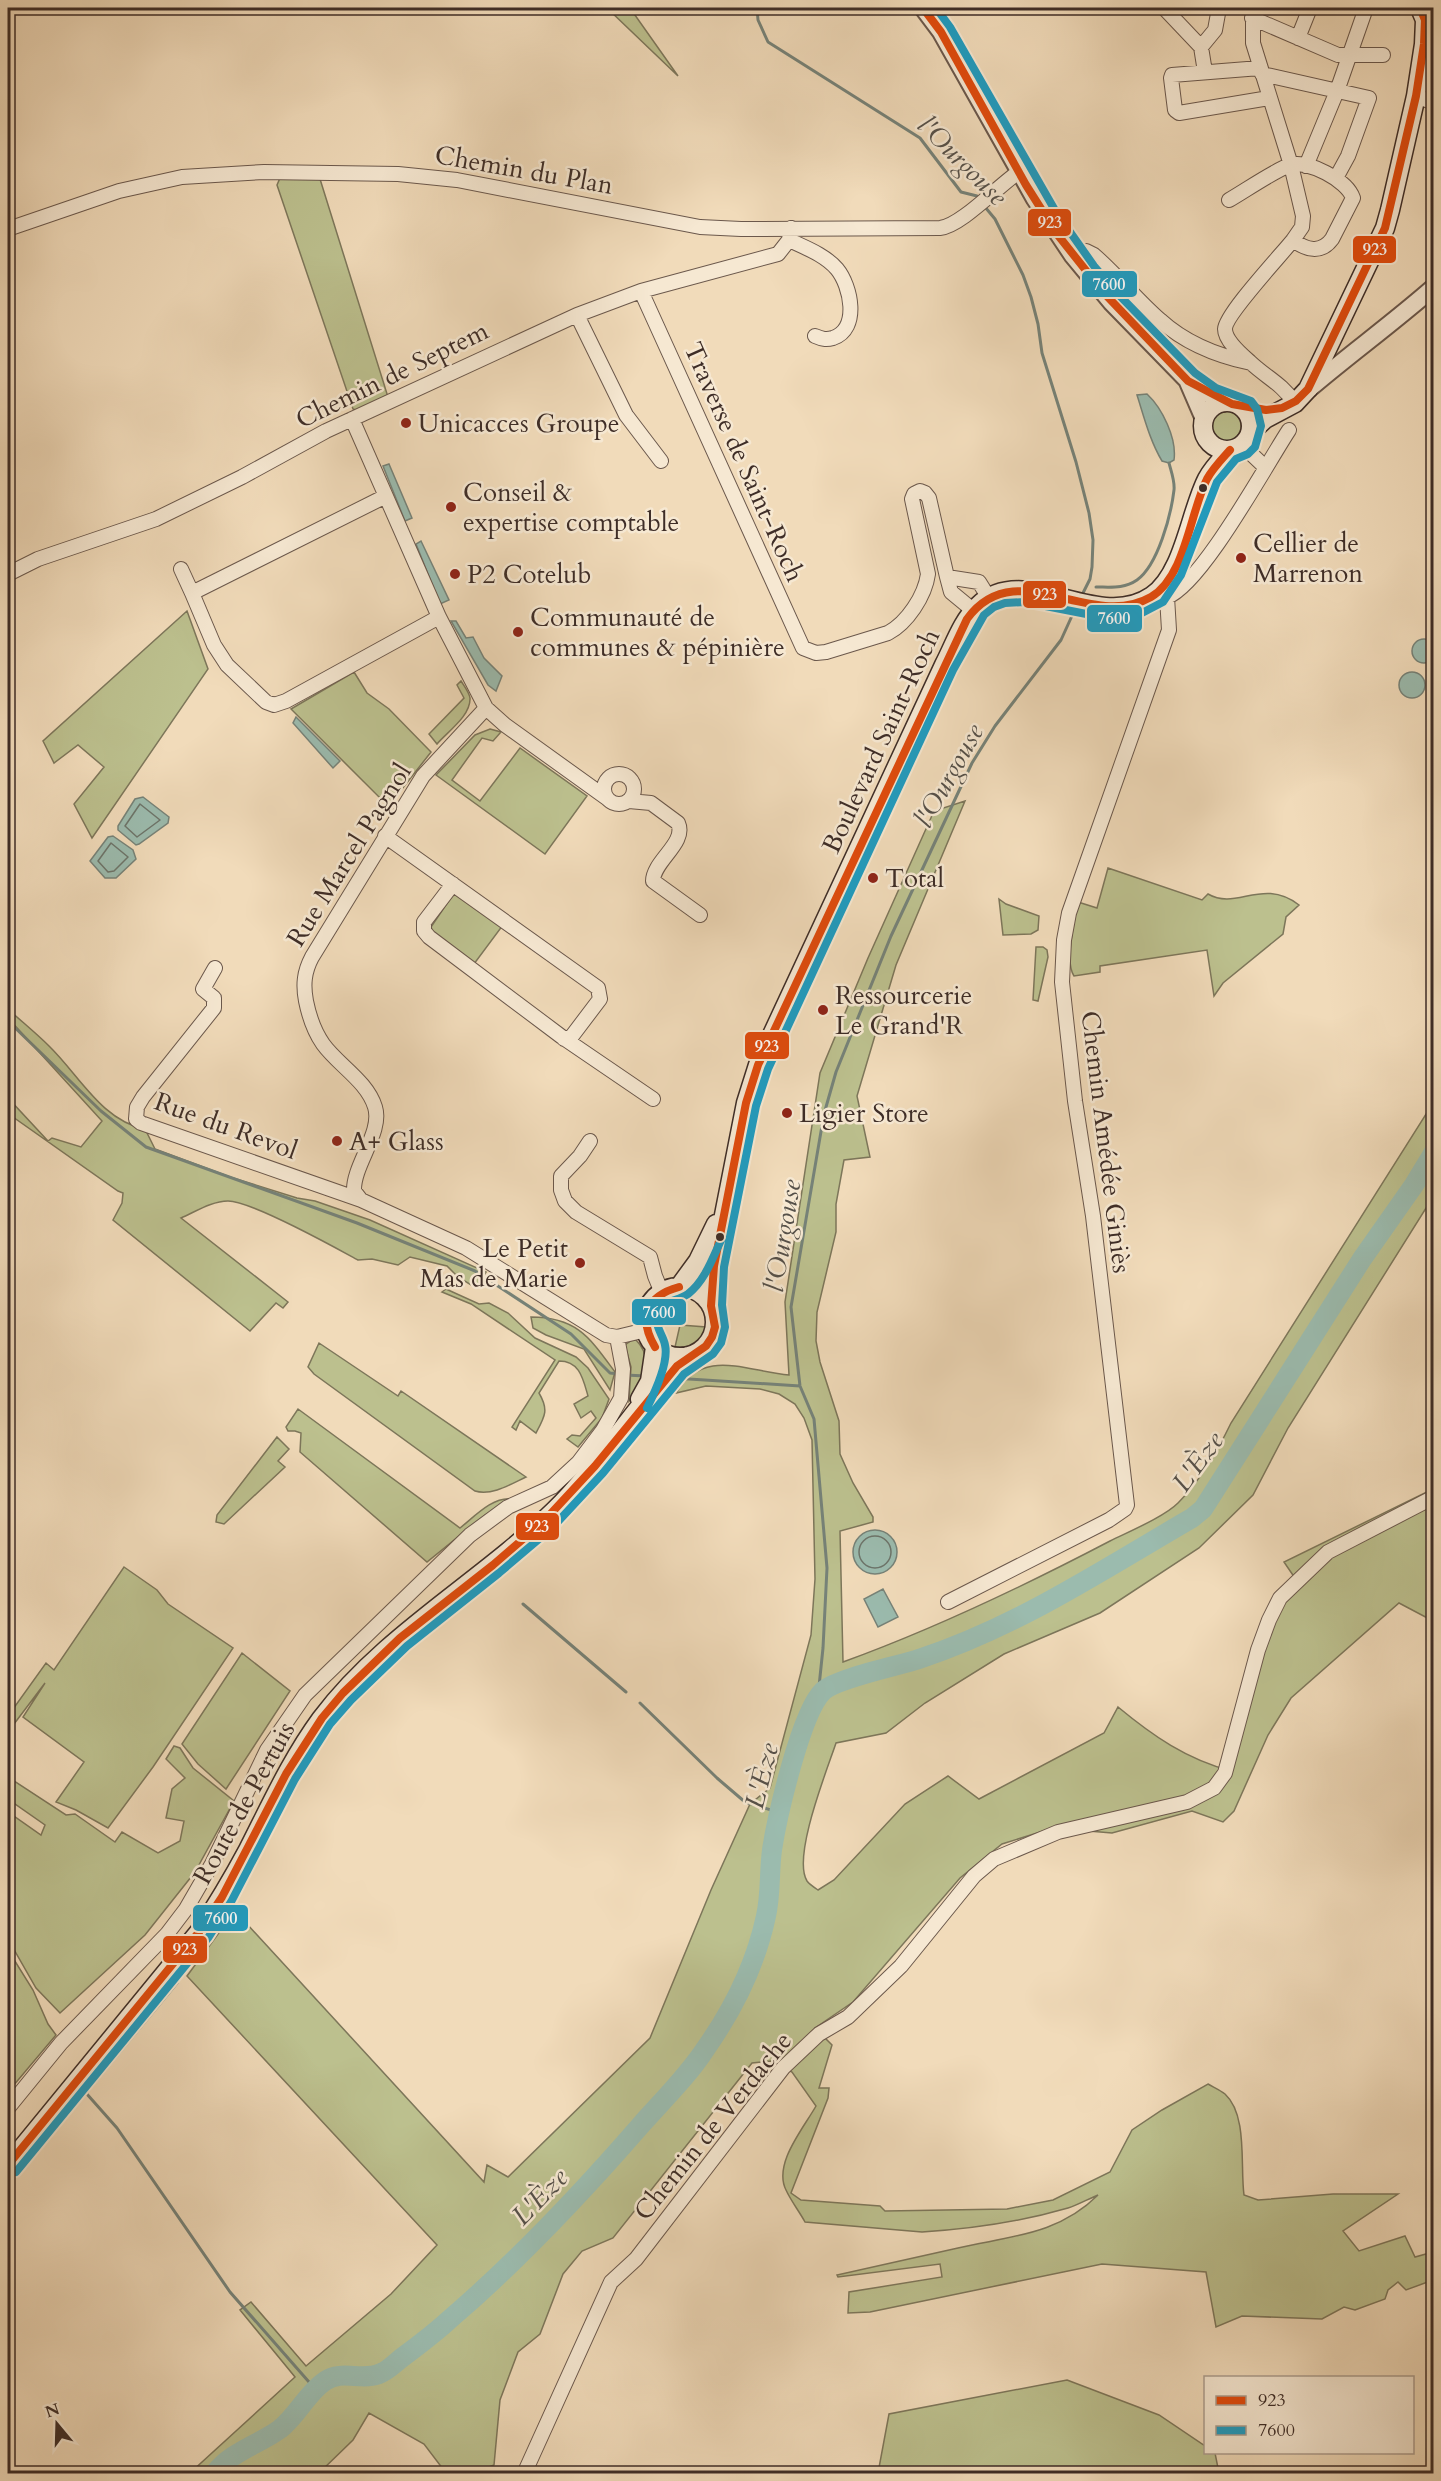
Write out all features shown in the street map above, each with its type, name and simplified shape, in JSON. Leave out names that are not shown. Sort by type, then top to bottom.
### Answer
[{"type":"main road","points":[[1208,477],[1241,443],[1308,389],[1385,228],[1429,47],[1421,8]]},
{"type":"main road","points":[[1241,443],[1217,448],[1211,445],[1204,433],[1204,418],[1208,411],[1230,402],[1243,408],[1287,406]]},
{"type":"main road","points":[[1241,443],[1250,419],[1243,408]]},
{"type":"main road","points":[[1161,595],[1208,477],[1211,445]]},
{"type":"main road","name":"Boulevard Saint-Roch","points":[[711,1306],[714,1266],[746,1103],[762,1056],[944,665],[974,611],[989,598],[1003,592],[1022,590],[1094,606],[1123,608],[1161,595]]},
{"type":"main road","name":"Boulevard Saint-Roch","points":[[671,1290],[699,1261],[729,1196]]},
{"type":"main road","points":[[671,1290],[698,1292],[711,1306],[715,1327],[712,1337],[698,1353],[676,1357],[665,1354],[655,1347],[646,1330],[645,1321],[650,1305],[671,1290]]},
{"type":"main road","name":"Route de Pertuis","points":[[628,1423],[650,1381],[655,1347]]},
{"type":"main road","name":"Route de Pertuis","points":[[8,2160],[110,2042],[199,1932],[222,1897],[286,1774],[329,1710],[400,1638],[493,1565],[544,1521],[595,1466],[628,1423],[688,1356]]},
{"type":"main road","name":"Route de Pertuis","points":[[8,2165],[33,2132]]},
{"type":"street","points":[[923,8],[941,32],[1047,218],[1073,256],[1111,302],[1188,381],[1223,403]]},
{"type":"street","points":[[1164,8],[1201,47],[1205,72]]},
{"type":"street","points":[[1201,47],[1215,30],[1219,8]]},
{"type":"street","points":[[1298,38],[1310,8]]},
{"type":"street","points":[[1306,166],[1337,91],[1366,8]]},
{"type":"street","points":[[1287,406],[1278,382],[1251,363],[1228,339],[1225,326],[1235,310],[1293,240],[1300,230],[1303,219],[1291,165],[1253,43],[1253,13],[1298,38],[1338,55],[1383,55]]},
{"type":"street","points":[[1269,98],[1177,112],[1171,76],[1205,72],[1261,71],[1369,98],[1352,147],[1336,178]]},
{"type":"street","points":[[1416,96],[1434,103]]},
{"type":"street","points":[[1229,200],[1291,165],[1306,166],[1336,178],[1353,198],[1332,239],[1325,247],[1304,249],[1293,240]]},
{"type":"street","name":"Chemin du Plan","points":[[8,229],[129,188],[182,177],[264,172],[398,174],[457,180],[700,227],[790,234],[940,228],[962,217],[1020,171]]},
{"type":"street","points":[[790,234],[836,268],[845,283],[850,309],[848,326],[843,333],[833,338],[824,339],[815,336]]},
{"type":"street","name":"Chemin de Septem","points":[[8,574],[38,559],[156,519],[352,419],[577,315],[641,291],[782,251],[790,234]]},
{"type":"street","points":[[1073,256],[1086,251],[1094,255],[1161,322],[1181,335],[1218,355],[1251,363]]},
{"type":"street","points":[[1308,389],[1399,318],[1434,287]]},
{"type":"street","name":"Traverse de Saint-Roch","points":[[641,291],[706,438],[736,497],[800,645],[807,651],[821,653],[888,633],[895,630],[905,619],[925,586],[928,574],[912,499],[917,492],[925,493],[929,498],[947,577]]},
{"type":"street","points":[[577,315],[626,415],[662,461]]},
{"type":"street","points":[[1324,356],[1349,355]]},
{"type":"street","points":[[1188,381],[1204,418]]},
{"type":"street","points":[[352,419],[439,617],[486,708],[505,725],[608,799],[621,804],[629,801],[651,803],[678,823],[679,835],[654,873],[653,881],[700,915]]},
{"type":"street","name":"Boulevard Saint-Roch","points":[[1161,595],[1176,593],[1201,567],[1289,430]]},
{"type":"street","points":[[1241,443],[1265,467]]},
{"type":"street","points":[[192,593],[384,496]]},
{"type":"street","points":[[181,569],[221,658],[260,699],[274,705],[286,701],[439,617]]},
{"type":"street","points":[[974,611],[951,592],[947,577],[979,582],[989,598]]},
{"type":"street","name":"Chemin Amédée Giniès","points":[[948,1602],[1108,1520],[1125,1509],[1127,1505],[1093,1216],[1075,1101],[1062,982],[1062,960],[1069,913],[1169,630],[1161,595]]},
{"type":"street","name":"Rue Marcel Pagnol","points":[[361,1200],[355,1193],[354,1184],[376,1123],[376,1110],[364,1088],[320,1040],[310,1018],[304,982],[312,957],[384,836],[423,776],[486,708]]},
{"type":"street","points":[[608,799],[604,790],[607,780],[620,774],[630,778],[634,787],[629,801]]},
{"type":"street","points":[[384,836],[599,990],[600,999],[572,1036],[564,1039]]},
{"type":"street","points":[[453,884],[424,922],[424,931],[564,1039],[653,1100]]},
{"type":"street","name":"Rue du Revol","points":[[215,968],[203,989],[214,998],[214,1008],[168,1064],[137,1107],[136,1119],[141,1123],[361,1200]]},
{"type":"street","points":[[590,1141],[580,1156],[561,1176],[561,1190],[565,1201],[576,1212],[650,1257],[655,1276],[671,1290]]},
{"type":"street","points":[[361,1200],[466,1248],[606,1335],[616,1337],[646,1330]]},
{"type":"street","points":[[8,2108],[61,2043],[167,1934],[186,1909],[212,1863],[267,1749],[305,1695],[470,1535],[507,1507],[552,1487],[578,1463],[603,1430],[621,1398],[623,1369],[616,1337]]},
{"type":"street","name":"Chemin de Verdache","points":[[524,2474],[611,2282],[643,2250],[783,2068],[819,2034],[848,2018],[901,1966],[974,1876],[993,1858],[1058,1832],[1187,1802],[1214,1788],[1225,1773],[1258,1650],[1280,1598],[1328,1552],[1434,1497]]},
{"type":"green space","points":[[607,8],[630,8],[678,76]]},
{"type":"green space","points":[[280,178],[320,179],[388,397],[358,411],[353,409],[277,185]]},
{"type":"green space","points":[[1226,411],[1236,416],[1241,426],[1236,436],[1226,441],[1216,436],[1211,426],[1216,416]]},
{"type":"green space","points":[[187,611],[208,669],[92,838],[74,804],[104,767],[78,745],[54,763],[43,741]]},
{"type":"green space","points":[[354,672],[367,693],[389,709],[431,752],[391,803],[379,797],[291,709]]},
{"type":"green space","points":[[461,681],[470,698],[467,711],[437,744],[429,734],[464,698],[457,685]]},
{"type":"green space","points":[[490,729],[501,732],[493,741],[482,738],[452,780],[480,801],[520,748],[587,796],[545,854],[436,775],[475,735]]},
{"type":"green space","points":[[965,801],[896,965],[857,1096],[870,1157],[844,1160],[836,1204],[836,1232],[817,1312],[816,1341],[820,1362],[839,1421],[840,1454],[853,1483],[873,1517],[873,1522],[840,1531],[843,1662],[911,1636],[1012,1590],[1146,1524],[1178,1503],[1208,1465],[1231,1423],[1433,1103],[1433,1197],[1288,1428],[1253,1495],[1199,1548],[1100,1613],[1004,1654],[925,1703],[886,1733],[836,1743],[807,1834],[804,1869],[807,1881],[818,1890],[834,1880],[905,1804],[948,1776],[979,1799],[1104,1733],[1118,1707],[1144,1728],[1185,1753],[1231,1771],[1267,1632],[1279,1608],[1299,1584],[1284,1562],[1433,1489],[1433,1621],[1399,1603],[1291,1698],[1268,1735],[1234,1811],[1223,1822],[1192,1811],[1112,1833],[1053,1828],[1002,1844],[960,1878],[853,2002],[815,2028],[832,2045],[819,2088],[829,2088],[828,2098],[791,2193],[801,2200],[880,2206],[885,2211],[1007,2209],[1053,2200],[1110,2172],[1132,2130],[1208,2084],[1225,2094],[1237,2115],[1242,2142],[1244,2195],[1258,2200],[1333,2194],[1398,2194],[1343,2231],[1359,2251],[1405,2236],[1415,2257],[1433,2252],[1433,2280],[1406,2290],[1398,2282],[1388,2290],[1385,2299],[1355,2310],[1344,2307],[1322,2319],[1242,2316],[1216,2327],[1206,2272],[1102,2264],[870,2312],[848,2313],[849,2292],[942,2277],[940,2264],[838,2277],[837,2275],[1032,2232],[1067,2218],[1098,2195],[1072,2207],[1032,2217],[940,2231],[922,2232],[805,2222],[786,2190],[783,2169],[791,2147],[816,2106],[792,2072],[771,2061],[752,2063],[613,2238],[582,2251],[563,2274],[540,2334],[518,2352],[500,2400],[494,2465],[473,2473],[446,2473],[424,2444],[369,2413],[353,2440],[319,2473],[190,2473],[295,2377],[240,2310],[251,2302],[306,2366],[391,2294],[437,2245],[187,1976],[235,1911],[484,2182],[487,2165],[508,2177],[650,2038],[711,1890],[750,1804],[770,1788],[811,1635],[815,1579],[812,1440],[804,1418],[795,1404],[779,1394],[760,1389],[706,1386],[676,1393],[687,1379],[699,1370],[712,1366],[726,1365],[789,1375],[785,1302],[820,1073],[868,958],[934,811]]},
{"type":"green space","points":[[1108,868],[1202,900],[1208,894],[1229,899],[1273,894],[1286,897],[1299,905],[1286,917],[1283,934],[1223,983],[1214,996],[1207,950],[1100,966],[1100,972],[1074,976],[1071,969],[1070,950],[1078,902],[1097,908]]},
{"type":"green space","points":[[456,894],[503,925],[474,964],[434,933],[431,927],[452,896]]},
{"type":"green space","points":[[999,899],[1006,904],[1039,916],[1038,930],[1031,934],[1003,935]]},
{"type":"green space","points":[[1036,947],[1043,947],[1047,950],[1048,957],[1038,1001],[1033,1000]]},
{"type":"green space","points":[[8,1009],[49,1046],[104,1107],[116,1117],[145,1129],[155,1149],[230,1177],[297,1198],[315,1201],[370,1220],[486,1272],[476,1288],[458,1277],[447,1266],[410,1257],[398,1265],[372,1259],[358,1260],[255,1208],[228,1201],[216,1203],[181,1218],[288,1302],[283,1308],[276,1303],[250,1331],[113,1220],[122,1203],[123,1193],[13,1117],[8,1111],[8,1098],[48,1141],[52,1138],[81,1147],[102,1121],[8,1018]]},
{"type":"green space","points":[[446,1289],[479,1304],[489,1303],[508,1313],[535,1338],[576,1357],[588,1368],[609,1399],[602,1418],[578,1447],[567,1439],[572,1435],[580,1436],[596,1418],[591,1411],[581,1418],[574,1404],[588,1396],[580,1372],[572,1364],[559,1361],[539,1393],[545,1413],[536,1433],[520,1421],[516,1430],[512,1427],[555,1360],[471,1304],[442,1292]]},
{"type":"green space","points":[[678,1298],[687,1298],[679,1322],[656,1321],[665,1304]]},
{"type":"green space","points":[[531,1317],[547,1318],[571,1325],[590,1340],[615,1372],[610,1390],[584,1349],[533,1328]]},
{"type":"green space","points":[[680,1325],[706,1327],[702,1337],[695,1343],[686,1347],[675,1347]]},
{"type":"green space","points":[[636,1340],[642,1347],[646,1363],[642,1379],[629,1401],[631,1367],[625,1345]]},
{"type":"green space","points":[[319,1343],[398,1396],[401,1391],[526,1477],[495,1491],[475,1491],[314,1374],[308,1367]]},
{"type":"green space","points":[[298,1409],[460,1528],[491,1504],[512,1499],[485,1515],[427,1562],[300,1452],[301,1433],[288,1431],[286,1427]]},
{"type":"green space","points":[[277,1437],[289,1449],[278,1461],[285,1467],[224,1524],[216,1522],[217,1515]]},
{"type":"green space","points":[[124,1567],[157,1590],[168,1604],[233,1648],[153,1767],[108,1828],[56,1802],[84,1762],[23,1717],[45,1683],[8,1732],[8,1716],[46,1663],[54,1670]]},
{"type":"green space","points":[[242,1653],[290,1691],[226,1789],[198,1764],[182,1744]]},
{"type":"green space","points":[[174,1746],[180,1748],[193,1768],[234,1801],[195,1872],[145,1935],[60,2013],[36,1988],[8,1939],[8,1812],[41,1835],[45,1825],[8,1799],[8,1777],[66,1815],[75,1814],[115,1842],[122,1832],[158,1853],[180,1841],[184,1821],[166,1818],[172,1789],[185,1778],[166,1759]]},
{"type":"green space","points":[[8,1950],[33,1990],[48,2024],[56,2035],[8,2092]]},
{"type":"green space","points":[[1067,2380],[1159,2415],[1204,2445],[1204,2454],[1215,2454],[1219,2473],[878,2473],[889,2414]]},
{"type":"water","points":[[1147,394],[1163,415],[1171,433],[1174,460],[1169,463],[1162,461],[1154,445],[1137,395]]},
{"type":"water","points":[[389,464],[412,518],[405,521],[383,466]]},
{"type":"water","points":[[421,541],[449,600],[440,604],[416,544]]},
{"type":"water","points":[[451,621],[456,621],[466,638],[473,637],[484,658],[502,676],[496,691],[488,685]]},
{"type":"water","points":[[1424,639],[1429,640],[1435,646],[1435,656],[1429,662],[1424,663],[1419,662],[1413,656],[1412,651],[1413,646],[1419,640]]},
{"type":"water","points":[[1412,672],[1421,676],[1425,685],[1421,694],[1412,698],[1403,694],[1399,685],[1403,676]]},
{"type":"water","points":[[296,717],[340,761],[333,768],[293,723]]},
{"type":"water","points":[[143,797],[169,817],[168,823],[136,845],[118,830],[118,826],[135,799]]},
{"type":"water","points":[[113,836],[133,850],[136,859],[116,878],[105,878],[90,861],[108,837]]},
{"type":"water","points":[[875,1530],[891,1536],[897,1552],[891,1568],[875,1574],[859,1568],[853,1552],[859,1536]]},
{"type":"water","points":[[883,1589],[898,1617],[878,1627],[864,1599]]},
{"type":"waterway","name":"l'Ourgouse","points":[[757,8],[758,20],[768,42],[920,138],[961,192],[977,196],[979,199]]},
{"type":"waterway","name":"l'Ourgouse","points":[[985,207],[995,219],[1023,275],[1031,297],[1042,353],[1076,462],[1089,513],[1093,540],[1092,567],[1090,579],[1082,595]]},
{"type":"waterway","points":[[1096,587],[1117,587],[1132,583],[1144,573],[1151,563],[1167,526],[1174,490],[1169,463]]},
{"type":"waterway","name":"l'Ourgouse","points":[[818,1696],[827,1568],[814,1419],[800,1386],[791,1307],[824,1114],[836,1072],[891,936],[972,763],[995,726],[1061,640],[1076,607]]},
{"type":"waterway","points":[[8,1021],[101,1111],[146,1147],[357,1223],[475,1271],[571,1334],[610,1373],[619,1374]]},
{"type":"waterway","name":"L'Èze","points":[[214,2474],[237,2454],[280,2429],[325,2381],[338,2376],[367,2376],[383,2372],[438,2330],[476,2297],[548,2226],[595,2177],[691,2068],[726,2017],[743,1985],[762,1934],[768,1908],[772,1850],[791,1766],[806,1720],[823,1691],[841,1682],[956,1646],[1026,1614],[1192,1518],[1203,1509],[1362,1259],[1414,1185],[1434,1152]]},
{"type":"waterway","points":[[625,1375],[646,1376]]},
{"type":"waterway","points":[[673,1378],[800,1386]]},
{"type":"waterway","points":[[523,1604],[626,1692]]},
{"type":"waterway","points":[[640,1703],[745,1802],[781,1813]]},
{"type":"waterway","points":[[177,1983],[86,2093],[117,2128],[230,2292],[316,2390]]},
{"type":"transit line","name":"923","points":[[923,8],[941,32],[1026,185],[1057,234],[1103,292],[1188,381],[1232,404],[1266,410],[1282,408],[1296,401],[1308,389],[1385,228],[1416,96],[1424,44],[1425,20],[1420,8]]},
{"type":"transit line","name":"7600","points":[[16,2172],[208,1938],[231,1902],[295,1779],[330,1724],[351,1700],[407,1646],[552,1528],[603,1473],[684,1374],[713,1354],[721,1343],[725,1327],[722,1305],[724,1267],[756,1106],[768,1069],[953,670],[984,615],[994,607],[1005,603],[1025,602],[1112,619],[1140,614],[1163,602],[1181,575],[1217,482],[1236,459],[1248,454],[1255,447],[1261,426],[1257,409],[1251,401],[1216,388],[1195,373],[1094,266],[1056,212],[950,27],[936,8]]},
{"type":"transit line","name":"923","points":[[8,2165],[199,1932],[222,1897],[286,1774],[322,1718],[343,1693],[400,1638],[493,1565],[544,1521],[595,1466],[677,1366],[706,1346],[712,1337],[715,1327],[711,1306],[714,1266],[746,1103],[758,1065],[967,619],[986,600],[1008,592],[1031,592],[1103,606],[1128,605],[1151,597],[1163,587],[1172,574],[1180,559],[1207,479],[1230,450]]},
{"type":"transit line","name":"7600","points":[[647,1408],[665,1360],[665,1345],[657,1319],[660,1309],[667,1303],[684,1297],[694,1289],[708,1268],[722,1238]]},
{"type":"transit line","name":"923","points":[[655,1347],[647,1327],[648,1310],[659,1296],[679,1287]]},
{"type":"place","name":"Unicacces Groupe","points":[[406,423]]},
{"type":"place","name":"Conseil & expertise comptable","points":[[451,507]]},
{"type":"place","name":"Cellier de Marrenon","points":[[1241,558]]},
{"type":"place","name":"P2 Cotelub","points":[[455,574]]},
{"type":"place","name":"Communauté de communes & pépinière","points":[[518,632]]},
{"type":"place","name":"Total","points":[[873,878]]},
{"type":"place","name":"Ressourcerie Le Grand'R","points":[[823,1010]]},
{"type":"place","name":"Ligier Store","points":[[787,1113]]},
{"type":"place","name":"A+ Glass","points":[[337,1141]]},
{"type":"place","name":"Le Petit Mas de Marie","points":[[580,1263]]}]
